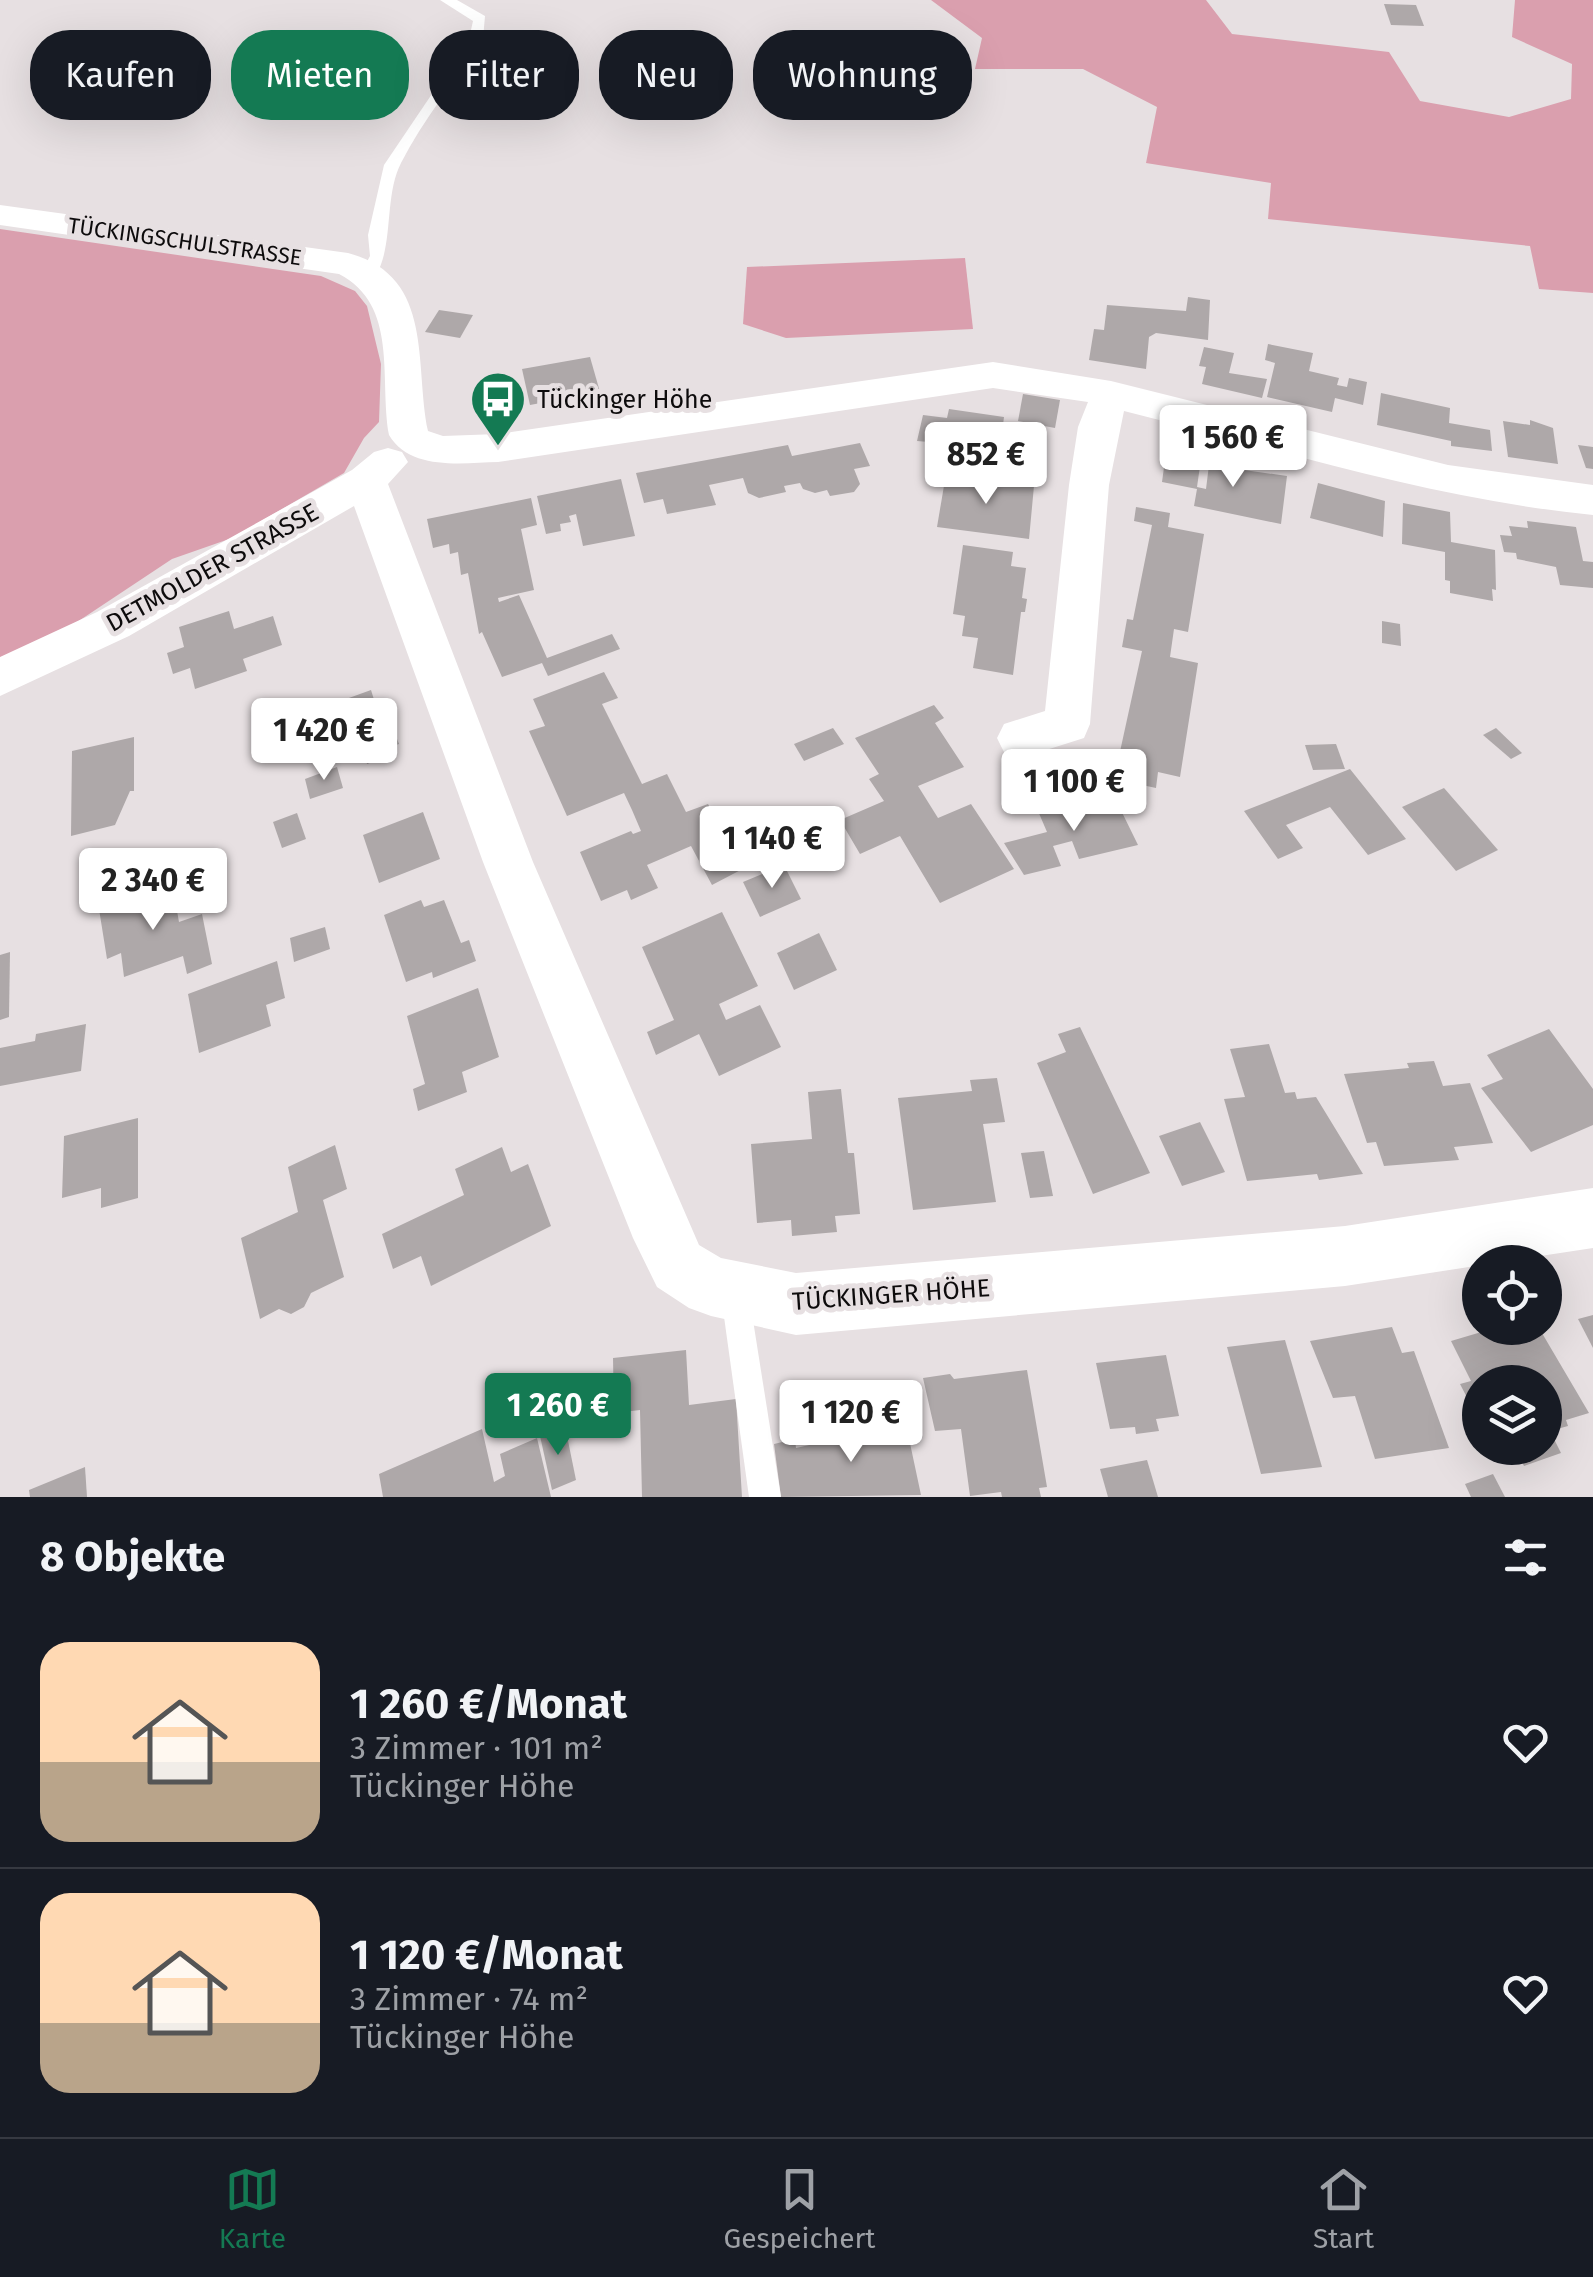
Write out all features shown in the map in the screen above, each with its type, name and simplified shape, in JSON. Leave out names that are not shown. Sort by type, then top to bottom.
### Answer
[{"type":"street","name":"TÜCKINGSCHULSTRASSE","points":[[0,215],[348,264],[370,271]]},
{"type":"street","points":[[370,271],[387,291],[399,328],[406,425],[414,441],[442,450],[498,448],[994,375],[1028,377],[1111,394],[1416,474],[1487,488],[1593,500]]},
{"type":"street","points":[[1021,738],[1066,724],[1089,485],[1098,427],[1111,394]]},
{"type":"street","name":"DETMOLDER STRASSE","points":[[0,678],[114,624],[366,480],[414,441]]},
{"type":"street","name":"TÜCKINGER HÖHE","points":[[366,480],[412,616],[521,898],[663,1238],[678,1266],[711,1286],[796,1304],[835,1301],[1346,1256],[1593,1218]]},
{"type":"lane","points":[[370,271],[378,256],[376,234],[392,164],[476,39],[480,19],[447,0]]},
{"type":"lane","points":[[734,1291],[764,1497]]},
{"type":"shaded area","points":[[931,0],[1206,0],[1232,34],[1389,52],[1420,101],[1509,117],[1571,99],[1572,64],[1512,37],[1515,0],[1593,0],[1593,293],[1539,289],[1530,246],[1268,219],[1271,183],[1146,163],[1157,107],[1083,69],[975,69],[982,38]]},
{"type":"shaded area","points":[[0,229],[321,276],[355,291],[367,306],[381,364],[379,422],[364,438],[344,473],[232,538],[172,559],[56,636],[0,663]]},
{"type":"shaded area","points":[[965,258],[973,329],[786,338],[743,324],[747,267]]},
{"type":"building","points":[[1384,4],[1416,5],[1424,26],[1391,25]]},
{"type":"building","points":[[1188,297],[1210,300],[1208,340],[1156,333],[1149,337],[1146,369],[1089,360],[1094,329],[1104,330],[1107,305],[1186,311]]},
{"type":"building","points":[[439,310],[473,315],[460,338],[425,332]]},
{"type":"building","points":[[1268,344],[1313,353],[1309,371],[1339,378],[1337,385],[1347,387],[1349,378],[1367,382],[1363,405],[1335,398],[1332,412],[1267,397],[1275,363],[1265,360]]},
{"type":"building","points":[[1204,347],[1234,353],[1229,373],[1267,379],[1262,398],[1202,384],[1206,367],[1199,366]]},
{"type":"building","points":[[590,357],[600,392],[530,405],[522,369]]},
{"type":"building","points":[[1381,393],[1450,408],[1449,423],[1490,430],[1492,451],[1451,446],[1451,441],[1377,425]]},
{"type":"building","points":[[1023,394],[1060,400],[1055,428],[1018,421]]},
{"type":"building","points":[[949,409],[1004,417],[1000,448],[917,441],[923,415],[947,418]]},
{"type":"building","points":[[1530,420],[1553,428],[1558,464],[1508,457],[1503,421],[1530,425]]},
{"type":"building","points":[[860,443],[870,466],[854,469],[860,484],[854,492],[830,496],[827,490],[815,493],[803,489],[800,483],[784,486],[786,492],[759,498],[748,493],[743,478],[709,485],[716,505],[667,514],[663,499],[644,503],[636,473],[788,445],[792,456]]},
{"type":"building","points":[[1578,445],[1593,447],[1593,469],[1586,468]]},
{"type":"building","points":[[1165,460],[1200,466],[1197,487],[1206,489],[1209,465],[1287,476],[1281,524],[1194,506],[1197,489],[1162,482]]},
{"type":"building","points":[[946,474],[1034,486],[1029,539],[937,527]]},
{"type":"building","points":[[621,479],[635,536],[583,546],[576,514],[569,516],[571,522],[560,524],[561,531],[546,534],[537,496]]},
{"type":"building","points":[[1318,483],[1385,501],[1383,537],[1310,518]]},
{"type":"building","points":[[531,498],[537,525],[521,529],[534,590],[498,598],[499,602],[519,595],[547,658],[612,634],[620,649],[548,676],[542,663],[502,677],[482,632],[479,634],[468,573],[461,575],[458,552],[450,554],[449,544],[433,548],[427,519]]},
{"type":"building","points":[[1403,503],[1450,512],[1451,542],[1495,550],[1493,601],[1450,593],[1450,581],[1445,580],[1445,552],[1402,544]]},
{"type":"building","points":[[1136,507],[1170,513],[1168,527],[1204,534],[1188,632],[1174,629],[1170,657],[1198,663],[1180,777],[1158,772],[1156,788],[1114,779],[1142,651],[1122,647],[1127,619],[1133,620],[1152,525],[1134,521]]},
{"type":"building","points":[[1527,521],[1576,527],[1583,561],[1593,562],[1593,588],[1560,585],[1556,567],[1517,559],[1516,553],[1504,552],[1500,535],[1512,536],[1509,526],[1528,528]]},
{"type":"building","points":[[963,545],[1013,552],[1011,566],[1026,568],[1022,598],[1027,599],[1025,612],[1021,612],[1013,675],[973,668],[978,638],[962,636],[965,616],[953,614]]},
{"type":"building","points":[[229,611],[234,629],[273,616],[282,645],[243,659],[247,671],[195,689],[190,668],[173,674],[167,653],[184,647],[179,627]]},
{"type":"building","points":[[1382,621],[1400,624],[1401,646],[1382,643]]},
{"type":"building","points":[[604,672],[618,698],[602,704],[642,784],[667,774],[686,812],[708,804],[722,830],[759,813],[773,836],[767,838],[775,852],[712,885],[691,846],[647,865],[658,888],[631,900],[627,890],[601,901],[580,852],[631,831],[641,831],[624,793],[567,816],[529,731],[545,726],[533,699]]},
{"type":"building","points":[[371,690],[376,706],[383,703],[399,744],[381,750],[383,758],[367,764],[365,756],[351,761],[336,715],[316,722],[313,711]]},
{"type":"building","points":[[934,705],[944,718],[935,723],[964,767],[918,786],[938,818],[971,804],[1014,869],[940,903],[900,836],[860,854],[840,820],[884,801],[869,779],[879,774],[855,738]]},
{"type":"building","points":[[833,728],[844,744],[804,761],[794,744]]},
{"type":"building","points":[[1496,728],[1522,753],[1511,759],[1483,735]]},
{"type":"building","points":[[134,737],[134,791],[130,791],[115,825],[71,836],[72,751]]},
{"type":"building","points":[[1336,744],[1345,769],[1313,770],[1305,745]]},
{"type":"building","points":[[337,767],[343,788],[310,799],[305,779]]},
{"type":"building","points":[[1350,769],[1406,839],[1368,855],[1330,807],[1286,825],[1303,848],[1278,859],[1244,811]]},
{"type":"building","points":[[1444,788],[1498,850],[1456,871],[1402,807]]},
{"type":"building","points":[[1113,794],[1138,845],[1079,859],[1072,841],[1053,846],[1061,866],[1024,875],[1004,843],[1047,832],[1038,811]]},
{"type":"building","points":[[423,812],[440,859],[379,883],[363,835]]},
{"type":"building","points":[[297,813],[306,839],[282,848],[273,822]]},
{"type":"building","points":[[784,865],[801,899],[760,917],[743,882]]},
{"type":"building","points":[[172,883],[179,922],[202,914],[212,964],[187,974],[183,956],[124,977],[121,953],[107,959],[99,909]]},
{"type":"building","points":[[421,900],[424,907],[444,900],[461,943],[469,940],[476,961],[433,978],[432,972],[406,982],[384,915]]},
{"type":"building","points":[[722,912],[758,986],[719,1004],[726,1020],[760,1005],[781,1047],[719,1076],[699,1034],[656,1055],[647,1032],[674,1020],[642,947]]},
{"type":"building","points":[[325,927],[330,949],[294,962],[290,938]]},
{"type":"building","points":[[819,933],[837,970],[794,990],[777,953]]},
{"type":"building","points":[[10,952],[9,1017],[0,1020],[0,955]]},
{"type":"building","points":[[277,961],[285,998],[266,1005],[271,1026],[199,1053],[188,994]]},
{"type":"building","points":[[478,988],[499,1057],[462,1072],[467,1092],[418,1111],[413,1089],[425,1084],[407,1016]]},
{"type":"building","points":[[86,1024],[81,1071],[0,1086],[0,1048],[35,1041],[36,1034]]},
{"type":"building","points":[[1080,1027],[1150,1173],[1093,1194],[1037,1063],[1066,1052],[1058,1034]]},
{"type":"building","points":[[1549,1029],[1593,1089],[1593,1125],[1531,1152],[1481,1088],[1503,1079],[1487,1055]]},
{"type":"building","points":[[1269,1044],[1285,1093],[1295,1092],[1297,1099],[1316,1097],[1363,1174],[1319,1180],[1317,1174],[1247,1181],[1224,1099],[1245,1097],[1230,1049]]},
{"type":"building","points":[[1434,1061],[1443,1086],[1470,1083],[1493,1143],[1454,1147],[1459,1160],[1384,1166],[1376,1142],[1367,1143],[1344,1074],[1409,1068],[1407,1063]]},
{"type":"building","points":[[997,1078],[1005,1122],[983,1124],[996,1202],[913,1210],[898,1098],[972,1091],[970,1080]]},
{"type":"building","points":[[841,1089],[848,1153],[854,1153],[860,1214],[835,1216],[837,1232],[792,1236],[791,1220],[757,1223],[751,1144],[812,1139],[808,1092]]},
{"type":"building","points":[[138,1118],[138,1198],[101,1208],[101,1188],[62,1198],[64,1136]]},
{"type":"building","points":[[1200,1122],[1225,1172],[1182,1186],[1159,1136]]},
{"type":"building","points":[[335,1145],[347,1189],[323,1200],[344,1277],[311,1293],[304,1307],[291,1314],[279,1309],[260,1319],[241,1238],[298,1212],[288,1167]]},
{"type":"building","points":[[502,1147],[511,1172],[528,1164],[551,1226],[431,1286],[421,1256],[393,1269],[382,1234],[464,1195],[455,1169]]},
{"type":"building","points":[[1044,1151],[1053,1196],[1030,1198],[1021,1153]]},
{"type":"building","points":[[1593,1315],[1593,1348],[1578,1319]]},
{"type":"building","points":[[1392,1327],[1402,1353],[1414,1351],[1449,1448],[1375,1459],[1355,1396],[1333,1398],[1310,1341]]},
{"type":"building","points":[[1462,1338],[1462,1345],[1549,1345],[1561,1365],[1463,1365],[1451,1341]]},
{"type":"building","points":[[1285,1340],[1322,1467],[1261,1474],[1227,1347]]},
{"type":"building","points":[[686,1350],[689,1405],[736,1399],[742,1497],[642,1497],[640,1410],[614,1413],[613,1358]]},
{"type":"building","points":[[1166,1355],[1179,1416],[1156,1419],[1159,1431],[1136,1434],[1135,1427],[1110,1429],[1096,1363]]},
{"type":"building","points":[[1562,1367],[1589,1413],[1566,1420],[1568,1426],[1562,1428]]},
{"type":"building","points":[[1027,1370],[1047,1487],[1039,1488],[1041,1497],[1002,1497],[1001,1492],[970,1496],[961,1429],[935,1431],[923,1378],[950,1374],[954,1379]]},
{"type":"building","points":[[904,1415],[921,1495],[781,1497],[774,1444],[795,1439],[796,1448],[880,1429],[878,1420]]},
{"type":"building","points":[[565,1426],[576,1480],[552,1490],[540,1436]]},
{"type":"building","points":[[482,1429],[494,1482],[505,1476],[500,1454],[537,1438],[551,1497],[383,1497],[379,1474]]},
{"type":"building","points":[[1147,1460],[1158,1497],[1108,1497],[1100,1469]]},
{"type":"building","points":[[85,1467],[87,1497],[30,1497],[29,1490]]},
{"type":"building","points":[[1493,1474],[1505,1497],[1471,1497],[1465,1484]]},
{"type":"place","name":"Tückinger Höhe","points":[[498,448]]}]
